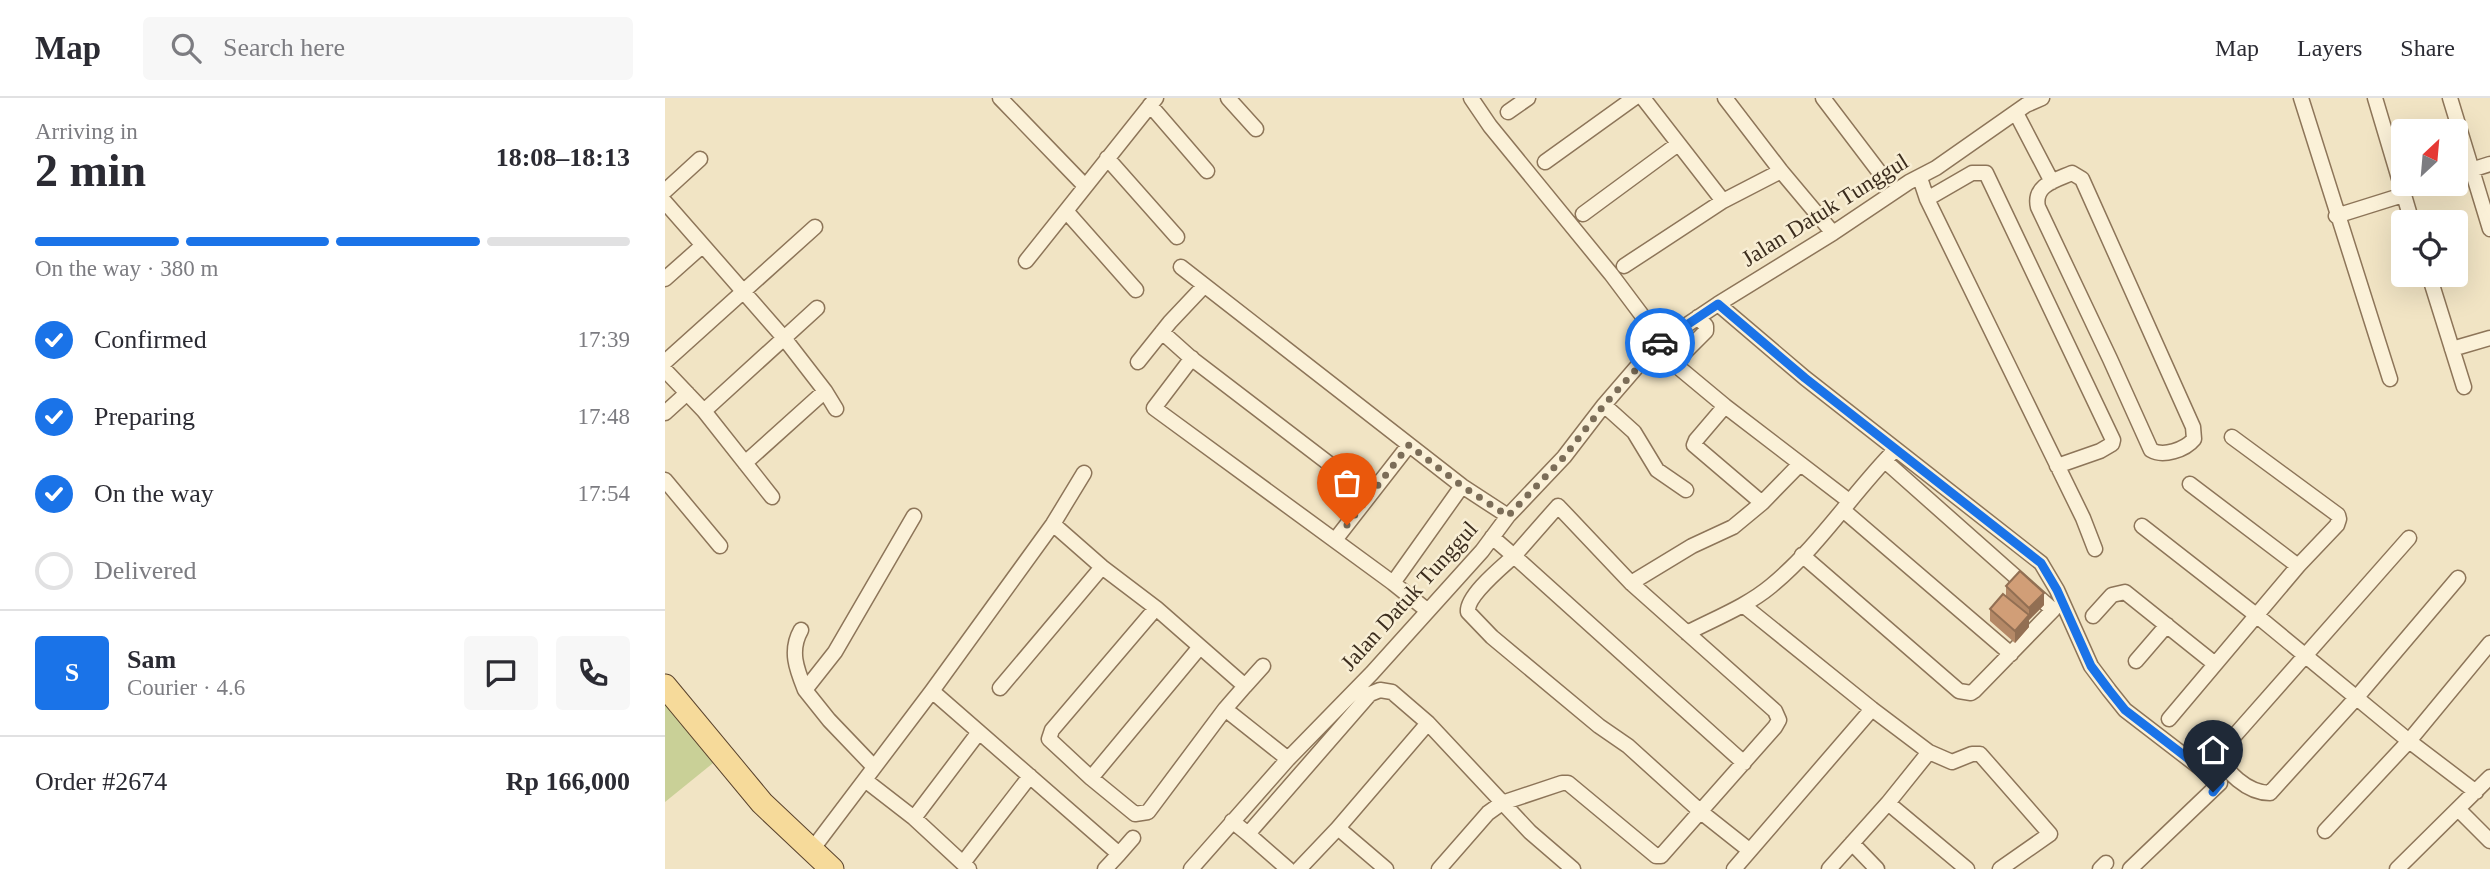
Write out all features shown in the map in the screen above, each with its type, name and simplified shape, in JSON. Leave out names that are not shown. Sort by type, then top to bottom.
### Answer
[{"type":"main road","points":[[665,686],[762,803],[832,869]]},
{"type":"street","points":[[1000,98],[1085,186]]},
{"type":"street","points":[[1228,98],[1257,129]]},
{"type":"street","points":[[1471,98],[1490,126],[1611,274],[1673,364],[1800,464],[2011,654]]},
{"type":"street","points":[[1508,112],[1528,98]]},
{"type":"street","points":[[1545,162],[1633,98]]},
{"type":"street","points":[[1643,98],[1723,201]]},
{"type":"street","points":[[1725,98],[1833,233]]},
{"type":"street","points":[[1823,98],[1880,173]]},
{"type":"street","name":"Jalan Datuk Tunggul","points":[[1191,869],[1288,759],[1373,673],[1508,516],[1564,457],[1604,405],[1658,344],[1909,182],[1920,178],[2020,105],[2042,98]]},
{"type":"street","points":[[2301,98],[2336,216],[2390,379]]},
{"type":"street","points":[[2375,98],[2391,135]]},
{"type":"street","points":[[2451,98],[2454,119]]},
{"type":"street","points":[[1026,261],[1153,101],[1207,170]]},
{"type":"street","points":[[2020,105],[2052,182]]},
{"type":"street","points":[[1583,214],[1678,144]]},
{"type":"street","points":[[1107,158],[1177,237]]},
{"type":"street","points":[[665,191],[700,159]]},
{"type":"street","points":[[2468,162],[2490,229]]},
{"type":"street","points":[[2471,170],[2490,164]]},
{"type":"street","points":[[1624,266],[1723,201],[1781,171]]},
{"type":"street","points":[[1927,199],[1972,173],[1986,173],[2113,440],[2112,444],[2101,451],[2057,466]]},
{"type":"street","points":[[2072,173],[2083,179],[2190,418],[2194,435],[2190,444],[2158,455],[2151,450],[2038,207],[2038,195],[2042,187],[2052,182],[2072,173]]},
{"type":"street","points":[[1920,178],[1927,199],[2083,518],[2095,549]]},
{"type":"street","points":[[2336,216],[2400,196]]},
{"type":"street","points":[[665,202],[783,338],[825,391],[835,409]]},
{"type":"street","points":[[1066,211],[1136,289]]},
{"type":"street","points":[[665,362],[815,227]]},
{"type":"street","points":[[665,279],[702,246]]},
{"type":"street","points":[[1181,267],[1462,486],[1508,516]]},
{"type":"street","points":[[1138,362],[1204,286]]},
{"type":"street","points":[[2433,287],[2464,387]]},
{"type":"street","points":[[1718,304],[1805,378],[2041,563],[2057,590],[2091,666],[2125,710],[2225,779],[2270,793],[2357,698],[2458,578]]},
{"type":"street","points":[[704,411],[817,308]]},
{"type":"street","points":[[1673,364],[1706,331],[1706,326],[1698,317]]},
{"type":"street","points":[[1162,332],[1370,495]]},
{"type":"street","points":[[2452,349],[2490,338]]},
{"type":"street","points":[[1192,358],[1154,408],[1428,611]]},
{"type":"street","points":[[665,370],[704,411],[772,497]]},
{"type":"street","points":[[745,463],[825,391]]},
{"type":"street","points":[[665,413],[687,393]]},
{"type":"street","points":[[1604,405],[1634,432],[1657,470],[1686,490]]},
{"type":"street","points":[[1725,406],[1694,445],[1762,503]]},
{"type":"street","points":[[2169,719],[2298,566],[2337,525],[2339,519],[2338,515],[2232,437]]},
{"type":"street","points":[[1335,540],[1409,445]]},
{"type":"street","points":[[1687,632],[1743,604],[1771,586],[1896,449]]},
{"type":"street","points":[[1802,555],[1959,691],[1974,691],[2053,610],[1885,461]]},
{"type":"street","points":[[1631,583],[1692,546],[1733,527],[1762,503],[1800,464]]},
{"type":"street","points":[[811,851],[1053,524],[1084,473]]},
{"type":"street","points":[[665,480],[720,545]]},
{"type":"street","points":[[2190,484],[2298,566]]},
{"type":"street","points":[[1393,583],[1462,486]]},
{"type":"street","points":[[1439,869],[1487,813],[1501,803],[1562,782],[1568,783],[1655,856],[1661,856],[1701,812],[1744,763],[1779,720],[1775,710],[1631,583],[1558,506],[1514,556],[1473,596],[1467,606],[1468,612],[1492,637],[1599,726],[1628,746],[1701,812],[1749,850]]},
{"type":"street","points":[[805,690],[835,652],[914,516]]},
{"type":"street","points":[[1053,524],[1102,567],[1156,608],[1245,686]]},
{"type":"street","points":[[2142,526],[2476,792]]},
{"type":"street","points":[[1492,537],[1744,763]]},
{"type":"street","points":[[2225,779],[2221,751],[2409,538]]},
{"type":"street","points":[[1000,688],[1102,567]]},
{"type":"street","points":[[2094,616],[2112,595],[2125,592],[2215,664]]},
{"type":"street","points":[[1743,604],[1929,752],[1952,762],[1972,754],[1980,754],[2050,834],[2000,869]]},
{"type":"street","points":[[1156,608],[1052,730],[1049,739],[1135,814],[1148,812],[1225,709],[1263,666]]},
{"type":"street","points":[[2136,661],[2167,625]]},
{"type":"street","points":[[801,630],[795,640],[794,664],[805,690],[829,720],[874,767]]},
{"type":"street","points":[[2325,831],[2409,741],[2490,643]]},
{"type":"street","points":[[1091,778],[1199,648]]},
{"type":"street","points":[[1248,834],[1370,694],[1380,690],[1392,692],[1427,723],[1530,832],[1573,869]]},
{"type":"street","points":[[932,691],[1119,854]]},
{"type":"street","points":[[1225,709],[1288,759]]},
{"type":"street","points":[[1734,869],[1872,709]]},
{"type":"street","points":[[1299,869],[1338,828],[1427,723]]},
{"type":"street","points":[[914,818],[979,732]]},
{"type":"street","points":[[1829,869],[1929,752]]},
{"type":"street","points":[[865,780],[914,818],[966,866],[1030,776]]},
{"type":"street","points":[[2397,869],[2490,777]]},
{"type":"street","points":[[2130,869],[2225,779]]},
{"type":"street","points":[[1888,803],[1967,869]]},
{"type":"street","points":[[2458,809],[2490,841]]},
{"type":"street","points":[[1232,821],[1287,869]]},
{"type":"street","points":[[1338,828],[1386,869]]},
{"type":"street","points":[[1105,869],[1133,838]]},
{"type":"street","points":[[1852,843],[1877,869]]},
{"type":"green space","points":[[665,685],[723,755],[665,802]]},
{"type":"building","points":[[2020,571],[2044,593],[2029,608],[2006,586]]},
{"type":"building","points":[[2003,594],[2029,615],[2015,631],[1990,609]]},
{"type":"way so far","points":[[1347,525],[1409,445],[1462,486],[1508,516],[1564,457],[1604,405],[1660,343]]},
{"type":"route","points":[[1660,343],[1718,304],[1805,378],[2041,563],[2057,590],[2091,666],[2109,690],[2125,710],[2220,783],[2213,792]]}]
